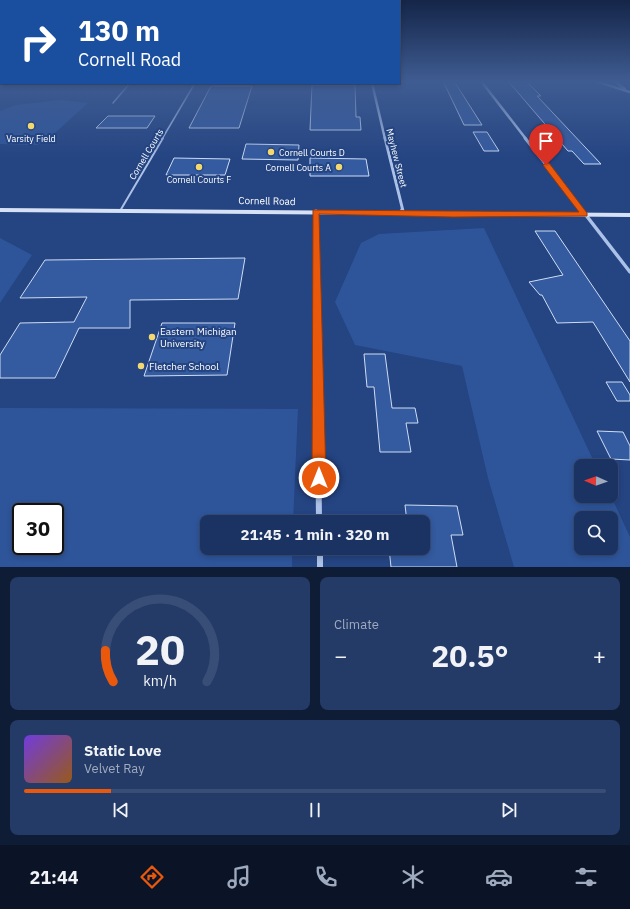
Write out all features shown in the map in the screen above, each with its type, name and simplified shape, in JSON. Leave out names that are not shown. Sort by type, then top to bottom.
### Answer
[{"type":"street","name":"Mayhew Street","points":[[378,107],[403,213]]},
{"type":"street","points":[[502,107],[630,272]]},
{"type":"street","name":"Cornell Road","points":[[0,210],[316,211],[630,215]]},
{"type":"street","points":[[316,211],[319,515]]},
{"type":"street","points":[[320,555],[320,567]]},
{"type":"lane","name":"Cornell Courts","points":[[120,211],[181,107]]},
{"type":"shaded area","name":"Varsity Field","points":[[9,107],[83,107],[46,141],[37,145],[0,144],[0,111]]},
{"type":"shaded area","points":[[484,228],[593,459],[574,459],[574,503],[614,503],[618,511],[574,511],[574,555],[618,555],[618,511],[630,537],[630,567],[514,567],[488,478],[462,366],[355,345],[335,302],[361,243],[379,234]]},
{"type":"shaded area","points":[[0,238],[32,255],[0,303]]},
{"type":"shaded area","points":[[0,408],[298,409],[293,515],[200,515],[200,555],[292,555],[292,567],[0,567]]},
{"type":"building","points":[[200,107],[245,107],[239,128],[189,128]]},
{"type":"building","points":[[311,107],[356,107],[356,117],[360,117],[361,130],[310,130]]},
{"type":"building","points":[[456,107],[471,107],[482,125],[464,125]]},
{"type":"building","points":[[531,107],[548,107],[601,164],[584,164],[572,151],[568,151]]},
{"type":"building","points":[[108,116],[155,116],[147,128],[96,128]]},
{"type":"building","points":[[473,132],[487,132],[499,151],[484,151]]},
{"type":"building","name":"Cornell Courts D","points":[[246,144],[299,145],[298,160],[242,159]]},
{"type":"building","name":"Cornell Courts F","points":[[174,158],[230,159],[225,175],[166,175]]},
{"type":"building","name":"Cornell Courts A","points":[[310,158],[366,159],[369,176],[310,176]]},
{"type":"building","points":[[535,231],[555,231],[630,341],[630,382],[593,322],[557,323],[542,295],[540,295],[529,282],[563,275]]},
{"type":"building","points":[[245,258],[238,299],[130,300],[130,328],[79,328],[55,378],[0,378],[0,355],[20,323],[74,322],[87,297],[20,298],[45,260]]},
{"type":"building","points":[[162,323],[235,323],[227,375],[144,376]]},
{"type":"building","points":[[364,354],[385,354],[392,408],[415,408],[418,423],[406,423],[411,452],[380,452],[374,387],[367,387]]},
{"type":"building","points":[[606,382],[622,382],[630,395],[630,401],[617,401]]},
{"type":"building","points":[[597,431],[623,432],[630,446],[630,460],[611,459]]},
{"type":"building","points":[[405,505],[457,506],[463,535],[451,535],[457,567],[391,567],[390,555],[430,555],[430,515],[406,515]]},
{"type":"place","name":"Varsity Field","points":[[31,126]]},
{"type":"place","name":"Cornell Courts D","points":[[271,152]]},
{"type":"place","name":"Cornell Courts F","points":[[199,167]]},
{"type":"place","name":"Cornell Courts A","points":[[339,167]]},
{"type":"place","name":"Eastern Michigan University","points":[[152,337]]},
{"type":"place","name":"Fletcher School","points":[[141,366]]},
{"type":"route","points":[[319,478],[316,211],[585,215],[546,165]]}]
